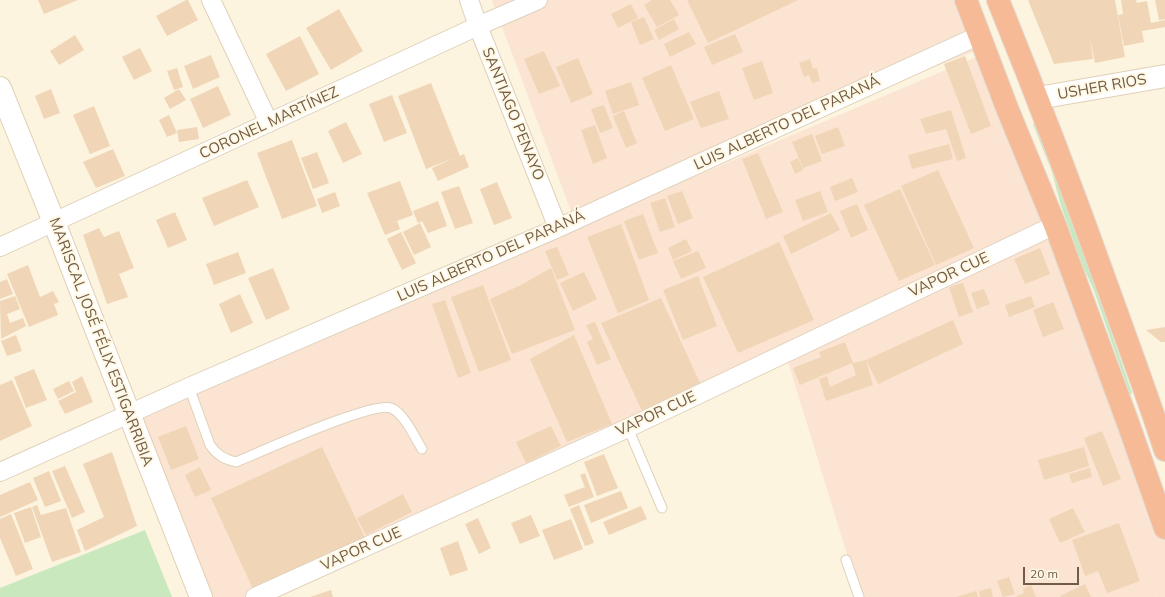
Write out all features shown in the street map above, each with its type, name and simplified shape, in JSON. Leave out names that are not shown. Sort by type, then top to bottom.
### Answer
[{"type":"highway","points":[[966,0],[1007,108],[1055,225],[1141,418],[1165,450]]},
{"type":"highway","points":[[998,0],[1038,98],[1141,418],[1165,528]]},
{"type":"street","points":[[211,0],[269,123]]},
{"type":"street","name":"SANTIAGO PENAYO","points":[[469,0],[558,228]]},
{"type":"street","name":"CORONEL MARTÍNEZ","points":[[0,247],[478,26],[538,0]]},
{"type":"street","name":"LUIS ALBERTO DEL PARANÁ","points":[[0,472],[189,388],[558,228],[980,35]]},
{"type":"street","name":"USHER RIOS","points":[[1038,98],[1165,76]]},
{"type":"street","name":"MARISCAL JOSÉ FÉLIX ESTIGARRIBIA","points":[[0,88],[201,597]]},
{"type":"street","name":"VAPOR CUE","points":[[255,597],[628,428],[1055,225]]},
{"type":"lane","points":[[189,388],[210,445],[215,452],[225,460],[236,462],[334,422],[380,407],[391,408],[402,417],[422,449]]},
{"type":"lane","points":[[628,428],[662,508]]},
{"type":"lane","points":[[846,560],[859,597]]},
{"type":"shaded area","points":[[492,0],[954,0],[975,51],[571,211]]},
{"type":"shaded area","points":[[976,57],[1165,537],[1165,597],[860,597],[785,352],[257,597],[197,597],[133,415]]},
{"type":"green space","points":[[1036,122],[1096,287],[1132,393],[1130,395],[1093,288],[1083,267],[1061,206],[1052,172],[1033,124]]},
{"type":"green space","points":[[145,530],[172,597],[0,597],[0,588]]},
{"type":"building","points":[[38,0],[78,0],[44,14]]},
{"type":"building","points":[[188,0],[198,20],[167,36],[156,16]]},
{"type":"building","points":[[652,0],[670,0],[679,15],[657,27],[644,5]]},
{"type":"building","points":[[687,0],[798,0],[708,43]]},
{"type":"building","points":[[1028,0],[1115,0],[1125,57],[1095,63],[1090,38],[1093,59],[1054,64]]},
{"type":"building","points":[[1121,0],[1136,0],[1137,3],[1147,1],[1151,23],[1165,20],[1165,27],[1142,31],[1144,42],[1124,46],[1118,15],[1123,14]]},
{"type":"building","points":[[1155,0],[1165,0],[1165,19],[1159,20]]},
{"type":"building","points":[[631,4],[638,18],[618,28],[611,14]]},
{"type":"building","points":[[339,9],[363,51],[331,70],[306,28]]},
{"type":"building","points":[[644,17],[654,39],[640,45],[631,22]]},
{"type":"building","points":[[674,19],[679,29],[659,40],[654,30]]},
{"type":"building","points":[[689,32],[696,44],[670,57],[664,44]]},
{"type":"building","points":[[735,34],[743,52],[712,65],[704,47]]},
{"type":"building","points":[[75,35],[84,50],[59,65],[50,51]]},
{"type":"building","points":[[300,36],[319,74],[286,91],[266,54]]},
{"type":"building","points":[[140,48],[152,71],[134,80],[122,57]]},
{"type":"building","points":[[544,51],[560,86],[539,94],[524,59]]},
{"type":"building","points":[[211,55],[220,77],[193,89],[184,66]]},
{"type":"building","points":[[965,56],[991,126],[971,134],[944,64]]},
{"type":"building","points":[[578,58],[593,94],[571,103],[556,67]]},
{"type":"building","points":[[810,59],[813,69],[817,68],[820,81],[812,83],[809,75],[804,77],[799,63]]},
{"type":"building","points":[[762,61],[773,93],[754,100],[742,68]]},
{"type":"building","points":[[671,65],[694,119],[665,131],[642,78]]},
{"type":"building","points":[[177,68],[183,87],[174,90],[167,71]]},
{"type":"building","points":[[631,82],[639,105],[613,114],[605,91]]},
{"type":"building","points":[[431,83],[460,156],[464,154],[469,167],[438,181],[432,168],[456,157],[426,169],[398,96]]},
{"type":"building","points":[[218,86],[231,115],[203,128],[190,99]]},
{"type":"building","points":[[51,89],[60,113],[44,119],[35,96]]},
{"type":"building","points":[[179,89],[186,100],[170,109],[164,98]]},
{"type":"building","points":[[719,91],[729,119],[701,128],[690,102]]},
{"type":"building","points":[[392,95],[407,133],[384,142],[369,104]]},
{"type":"building","points":[[604,105],[613,128],[600,133],[591,109]]},
{"type":"building","points":[[94,106],[110,146],[90,154],[73,115]]},
{"type":"building","points":[[951,110],[966,158],[957,161],[946,129],[926,134],[920,119]]},
{"type":"building","points":[[624,111],[637,143],[626,148],[613,116]]},
{"type":"building","points":[[169,115],[177,133],[167,137],[159,120]]},
{"type":"building","points":[[346,122],[362,154],[343,163],[328,131]]},
{"type":"building","points":[[595,125],[607,158],[593,164],[581,130]]},
{"type":"building","points":[[197,127],[199,139],[179,142],[177,130]]},
{"type":"building","points":[[838,127],[845,146],[822,154],[815,136]]},
{"type":"building","points":[[812,134],[822,161],[803,168],[792,142]]},
{"type":"building","points":[[292,140],[317,206],[282,219],[257,153]]},
{"type":"building","points":[[949,144],[953,159],[912,169],[908,155]]},
{"type":"building","points":[[113,149],[125,176],[96,188],[83,162]]},
{"type":"building","points":[[317,152],[329,183],[313,189],[301,158]]},
{"type":"building","points":[[758,153],[783,212],[766,219],[742,159]]},
{"type":"building","points":[[798,158],[803,170],[795,174],[790,162]]},
{"type":"building","points":[[938,170],[974,248],[936,265],[901,186]]},
{"type":"building","points":[[852,178],[858,192],[835,201],[830,187]]},
{"type":"building","points":[[247,180],[259,207],[214,226],[202,198]]},
{"type":"building","points":[[400,181],[413,215],[397,221],[400,229],[385,235],[367,193]]},
{"type":"building","points":[[497,182],[512,218],[494,225],[480,189]]},
{"type":"building","points":[[459,186],[473,223],[455,229],[441,192]]},
{"type":"building","points":[[900,189],[935,265],[899,281],[864,205]]},
{"type":"building","points":[[682,191],[693,218],[678,224],[667,196]]},
{"type":"building","points":[[820,191],[828,212],[803,221],[795,200]]},
{"type":"building","points":[[335,192],[340,206],[322,213],[317,199]]},
{"type":"building","points":[[665,198],[675,227],[660,232],[650,203]]},
{"type":"building","points":[[438,201],[447,226],[428,233],[422,221],[418,223],[413,211]]},
{"type":"building","points":[[857,204],[868,230],[851,238],[840,211]]},
{"type":"building","points":[[175,212],[187,240],[168,248],[156,220]]},
{"type":"building","points":[[831,213],[840,230],[791,254],[783,236]]},
{"type":"building","points":[[643,214],[658,253],[639,260],[624,221]]},
{"type":"building","points":[[420,223],[431,247],[414,255],[403,232]]},
{"type":"building","points":[[621,224],[649,300],[618,313],[587,237]]},
{"type":"building","points":[[99,228],[104,237],[119,231],[134,268],[119,274],[128,297],[107,304],[83,235]]},
{"type":"building","points":[[401,232],[416,263],[402,270],[387,239]]},
{"type":"building","points":[[686,239],[692,251],[673,260],[668,248]]},
{"type":"building","points":[[779,242],[814,320],[738,353],[703,277]]},
{"type":"building","points":[[557,247],[569,275],[557,280],[545,251]]},
{"type":"building","points":[[1040,248],[1050,274],[1025,284],[1014,259]]},
{"type":"building","points":[[698,251],[706,268],[681,279],[673,261]]},
{"type":"building","points":[[238,252],[246,273],[214,285],[206,264]]},
{"type":"building","points":[[28,265],[40,297],[53,291],[59,302],[54,304],[58,315],[29,327],[7,274]]},
{"type":"building","points":[[273,268],[290,309],[266,320],[248,278]]},
{"type":"building","points":[[551,268],[575,330],[512,354],[490,299],[521,285]]},
{"type":"building","points":[[584,272],[597,299],[573,311],[560,283]]},
{"type":"building","points":[[698,276],[717,326],[683,340],[663,290]]},
{"type":"building","points":[[7,279],[13,294],[0,299],[0,282]]},
{"type":"building","points":[[963,283],[973,312],[959,317],[949,287]]},
{"type":"building","points":[[483,285],[511,360],[479,372],[451,297]]},
{"type":"building","points":[[984,289],[990,304],[977,309],[971,293]]},
{"type":"building","points":[[240,294],[253,323],[231,333],[219,304]]},
{"type":"building","points":[[15,296],[20,309],[7,314],[10,323],[23,318],[26,326],[1,339],[0,301]]},
{"type":"building","points":[[1031,296],[1035,307],[1009,317],[1005,305]]},
{"type":"building","points":[[661,298],[700,383],[642,411],[601,323]]},
{"type":"building","points":[[445,300],[471,373],[458,378],[432,304]]},
{"type":"building","points":[[1053,302],[1064,329],[1043,337],[1033,310]]},
{"type":"building","points":[[953,320],[963,344],[878,384],[866,360]]},
{"type":"building","points":[[595,322],[611,359],[597,365],[587,342],[593,339],[586,325]]},
{"type":"building","points":[[1165,327],[1165,342],[1161,342],[1146,330]]},
{"type":"building","points":[[16,335],[22,351],[7,356],[1,341]]},
{"type":"building","points":[[574,335],[612,424],[567,442],[530,359]]},
{"type":"building","points":[[845,342],[853,363],[866,360],[873,385],[826,401],[819,379],[827,376],[830,387],[856,375],[852,363],[800,385],[793,368],[821,357],[819,352]]},
{"type":"building","points":[[34,369],[47,400],[26,408],[14,377]]},
{"type":"building","points":[[82,376],[93,402],[65,414],[58,401],[76,392],[72,382]]},
{"type":"building","points":[[12,380],[32,426],[0,441],[0,385]]},
{"type":"building","points":[[69,381],[74,391],[58,399],[53,389]]},
{"type":"building","points":[[186,426],[199,459],[171,470],[158,437]]},
{"type":"building","points":[[551,426],[561,446],[526,463],[516,442]]},
{"type":"building","points":[[1102,431],[1121,479],[1103,486],[1084,438]]},
{"type":"building","points":[[322,447],[365,538],[253,589],[211,498]]},
{"type":"building","points":[[1084,447],[1089,466],[1044,480],[1038,460]]},
{"type":"building","points":[[112,452],[137,526],[85,551],[77,530],[104,517],[83,464]]},
{"type":"building","points":[[604,454],[618,488],[597,496],[584,462]]},
{"type":"building","points":[[65,466],[85,512],[72,518],[52,471]]},
{"type":"building","points":[[200,467],[211,490],[195,497],[185,475]]},
{"type":"building","points":[[1090,468],[1092,477],[1072,483],[1069,474]]},
{"type":"building","points":[[49,471],[61,501],[45,507],[33,478]]},
{"type":"building","points":[[585,473],[594,497],[569,507],[564,495],[585,487],[580,475]]},
{"type":"building","points":[[30,482],[38,500],[0,517],[0,495]]},
{"type":"building","points":[[621,491],[628,508],[591,523],[584,505]]},
{"type":"building","points":[[403,494],[412,512],[366,535],[357,518]]},
{"type":"building","points":[[37,505],[41,515],[66,508],[81,552],[52,562],[32,507]]},
{"type":"building","points":[[579,505],[594,543],[585,546],[570,509]]},
{"type":"building","points":[[641,506],[647,519],[609,535],[603,522]]},
{"type":"building","points":[[31,507],[41,537],[25,543],[14,513]]},
{"type":"building","points":[[1073,508],[1085,532],[1060,543],[1049,519]]},
{"type":"building","points":[[11,514],[33,569],[16,576],[0,538],[0,519]]},
{"type":"building","points":[[531,515],[540,536],[520,544],[511,523]]},
{"type":"building","points":[[478,518],[491,548],[479,554],[465,524]]},
{"type":"building","points":[[571,519],[583,549],[554,560],[542,530]]},
{"type":"building","points":[[1119,523],[1140,581],[1107,593],[1098,571],[1085,576],[1072,540]]},
{"type":"building","points":[[458,541],[468,570],[450,576],[440,548]]},
{"type":"building","points":[[1009,577],[1015,594],[1003,597],[997,581]]},
{"type":"building","points":[[1085,584],[1091,597],[1060,597],[1060,596]]},
{"type":"building","points":[[1031,585],[1036,597],[1015,597],[1024,593],[1023,589]]},
{"type":"building","points":[[991,588],[993,597],[980,597],[979,591]]},
{"type":"building","points":[[331,590],[333,597],[310,597]]},
{"type":"building","points":[[976,591],[978,597],[956,597]]}]
